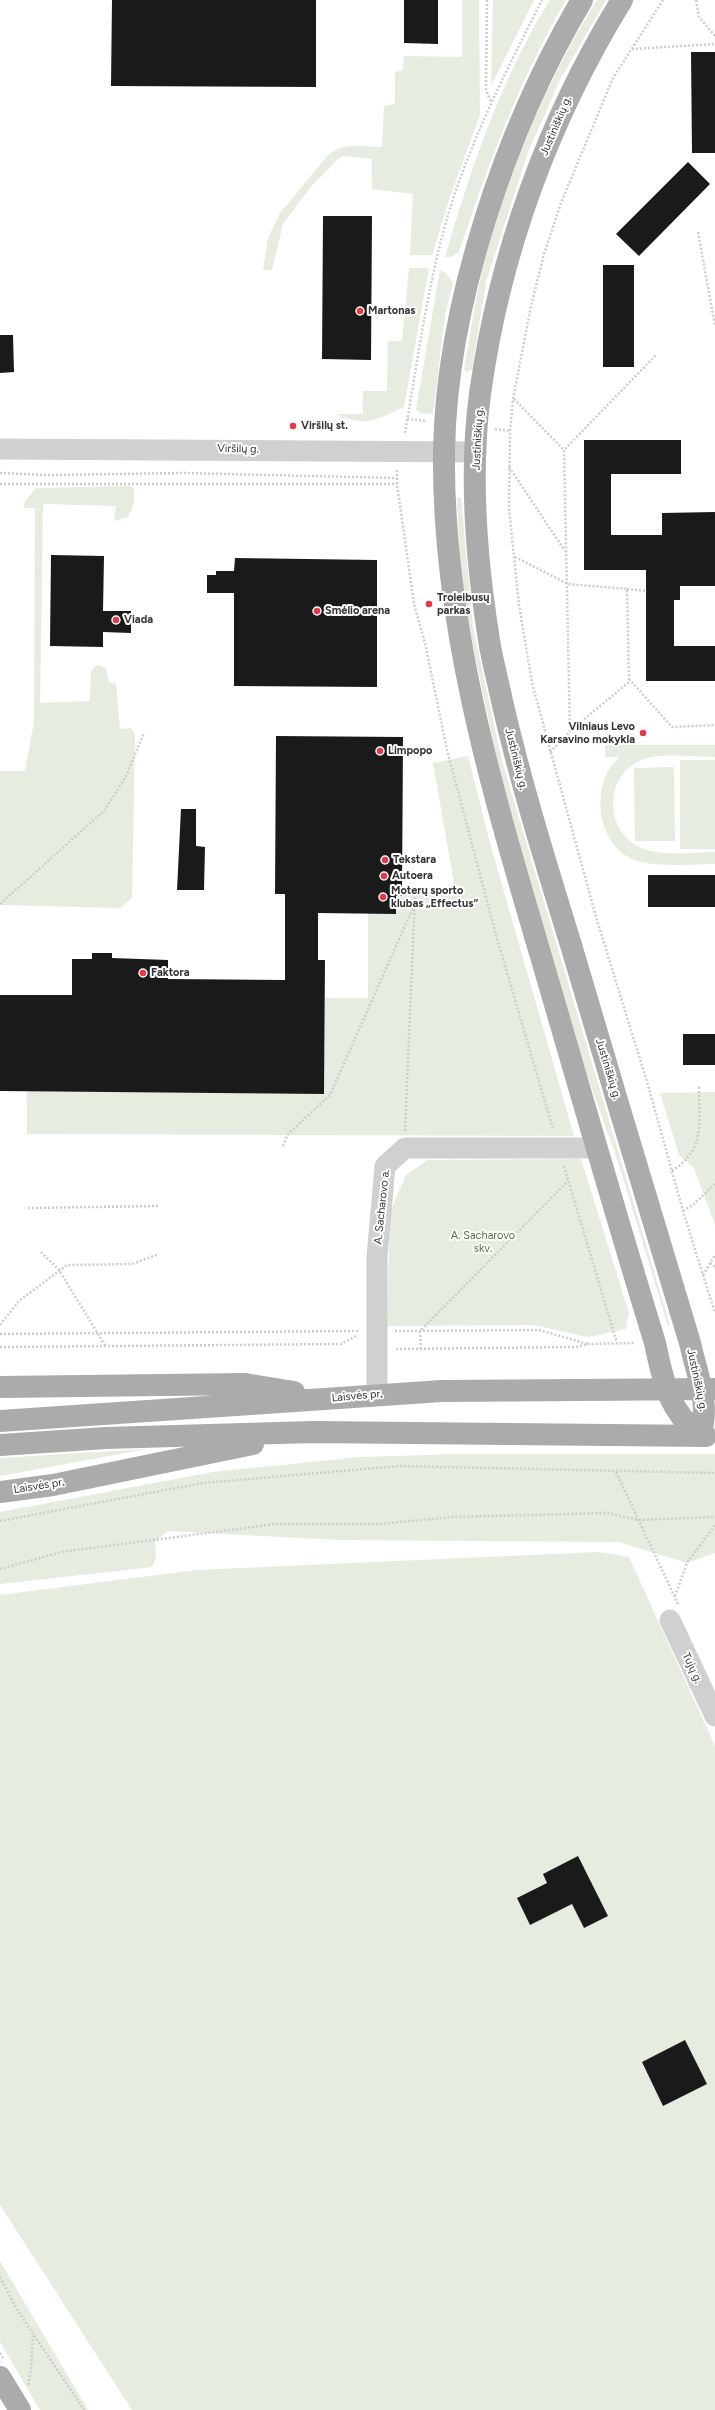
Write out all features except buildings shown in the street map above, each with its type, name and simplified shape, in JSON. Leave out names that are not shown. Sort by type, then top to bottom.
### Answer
[{"type":"main road","name":"Justiniškių g.","points":[[582,0],[532,95],[500,177],[470,269],[453,356],[444,451],[451,568],[456,614],[470,689],[500,814],[596,1148],[655,1343],[665,1389],[686,1423],[707,1436]]},
{"type":"main road","name":"Justiniškių g.","points":[[622,0],[602,31],[562,106],[532,185],[503,275],[480,395],[476,452],[475,504],[479,571],[489,644],[518,769],[688,1335],[708,1389],[704,1425],[707,1436]]},
{"type":"main road","points":[[0,1387],[245,1384],[337,1398]]},
{"type":"main road","name":"Laisvės pr.","points":[[0,1421],[377,1394],[442,1391],[708,1389]]},
{"type":"main road","name":"Laisvės pr.","points":[[0,1492],[53,1485],[313,1432]]},
{"type":"main road","name":"Laisvės pr.","points":[[0,1445],[106,1438],[313,1432],[707,1436]]},
{"type":"main road","points":[[0,2377],[23,2401]]},
{"type":"street","name":"Viršilų g.","points":[[0,449],[476,452]]},
{"type":"street","points":[[404,1148],[596,1148]]},
{"type":"street","name":"A. Sacharovo a.","points":[[377,1394],[367,1332],[377,1257],[385,1166],[404,1148]]},
{"type":"street","name":"Tujų g.","points":[[670,1620],[715,1716]]},
{"type":"path","points":[[487,0],[486,90],[491,103]]},
{"type":"path","points":[[663,0],[614,78],[594,120],[558,210],[544,254],[531,306],[513,399],[509,466],[509,508],[519,605],[532,683],[596,917],[672,1171],[682,1211],[715,1313]]},
{"type":"path","points":[[696,0],[699,17],[715,36]]},
{"type":"path","points":[[631,49],[715,44]]},
{"type":"path","points":[[698,232],[715,326]]},
{"type":"path","points":[[564,450],[656,355]]},
{"type":"path","points":[[513,399],[564,450],[570,732]]},
{"type":"path","points":[[509,466],[566,552]]},
{"type":"path","points":[[0,473],[48,475],[183,472],[397,478]]},
{"type":"path","points":[[0,484],[397,484]]},
{"type":"path","points":[[515,557],[568,584],[646,591]]},
{"type":"path","points":[[550,752],[570,732],[629,682],[627,589]]},
{"type":"path","points":[[629,679],[672,726],[715,725]]},
{"type":"path","points":[[0,904],[104,811],[125,778],[144,733]]},
{"type":"path","points":[[404,1148],[416,901],[415,895]]},
{"type":"path","points":[[283,1146],[288,1134],[330,1095],[416,901]]},
{"type":"path","points":[[672,1171],[684,1163],[695,1148],[698,1140],[699,1085]]},
{"type":"path","points":[[421,1349],[420,1331],[568,1181]]},
{"type":"path","points":[[682,1211],[694,1204],[715,1184]]},
{"type":"path","points":[[28,1208],[160,1206]]},
{"type":"path","points":[[41,1252],[59,1270],[106,1347]]},
{"type":"path","points":[[0,1325],[19,1301],[59,1270],[67,1266],[132,1264],[159,1254]]},
{"type":"path","points":[[703,1275],[715,1255]]},
{"type":"path","points":[[710,1263],[715,1267]]},
{"type":"path","points":[[0,1334],[539,1330],[588,1344],[576,1347],[392,1349],[367,1332]]},
{"type":"path","points":[[0,1347],[342,1344],[367,1332]]},
{"type":"path","points":[[0,1521],[203,1484],[324,1471],[399,1466],[715,1473]]},
{"type":"path","points":[[616,1472],[675,1596],[687,1563],[715,1525]]},
{"type":"path","points":[[0,1569],[61,1552],[276,1524],[379,1524],[452,1517],[607,1513],[638,1520],[715,1517]]},
{"type":"path","points":[[0,2277],[16,2308],[84,2410]]},
{"type":"path","points":[[23,2401],[31,2370],[33,2333]]},
{"type":"green space","points":[[462,0],[479,0],[480,115],[450,197],[432,255],[410,255],[413,194],[372,189],[372,159],[344,156],[338,159],[310,188],[283,224],[272,270],[263,270],[268,238],[280,213],[328,155],[347,146],[382,147],[384,106],[395,104],[395,72],[403,70],[404,56],[462,57]]},
{"type":"green space","points":[[493,0],[534,0],[491,86]]},
{"type":"green space","points":[[550,0],[566,0],[549,30],[519,92],[481,187],[459,252],[451,257],[445,257],[465,190],[502,93],[532,30]]},
{"type":"green space","points":[[597,0],[606,0],[561,78],[528,152],[486,282],[472,370],[466,372],[464,369],[481,276],[514,169],[543,99],[578,32]]},
{"type":"green space","points":[[409,268],[429,268],[404,407],[370,421],[356,420],[336,414],[363,414],[363,391],[387,391],[388,341],[402,341]]},
{"type":"green space","points":[[440,270],[446,273],[453,283],[445,315],[433,414],[420,413],[416,409]]},
{"type":"green space","points":[[130,486],[134,488],[134,503],[128,517],[114,521],[116,506],[43,504],[40,703],[90,701],[91,672],[94,667],[99,665],[106,669],[109,682],[116,684],[120,729],[131,728],[135,734],[132,898],[120,908],[0,905],[0,771],[25,771],[34,722],[35,508],[24,508],[25,501],[36,488]]},
{"type":"green space","points":[[457,498],[461,498],[473,627],[502,761],[670,1325],[668,1326],[619,1165],[582,1060],[504,792],[468,623],[460,563]]},
{"type":"green space","points":[[605,745],[715,745],[715,757],[666,756],[647,758],[639,761],[627,769],[619,780],[614,792],[613,806],[615,819],[621,831],[630,841],[642,848],[650,851],[669,853],[715,852],[715,864],[650,864],[628,857],[617,848],[609,838],[604,825],[601,811],[601,797],[603,784],[608,771],[619,757],[605,757]]},
{"type":"green space","points":[[468,756],[490,843],[574,1136],[27,1134],[27,1091],[324,1094],[325,998],[368,998],[368,913],[396,913],[397,896],[415,895],[451,888],[454,883],[433,763]]},
{"type":"green space","points":[[680,760],[715,760],[715,849],[680,849]]},
{"type":"green space","points":[[674,767],[675,841],[635,841],[634,768]]},
{"type":"green space","points":[[715,1092],[715,1225],[694,1168],[679,1155],[660,1093]]},
{"type":"green space","name":"A. Sacharovo skv.","points":[[581,1159],[629,1313],[626,1329],[588,1337],[533,1325],[387,1326],[390,1212],[406,1175],[428,1160]]},
{"type":"green space","points":[[147,1449],[0,1476],[0,1458]]},
{"type":"green space","points":[[461,1454],[715,1454],[715,1553],[687,1563],[619,1542],[339,1540],[168,1531],[155,1542],[156,1558],[152,1567],[0,1584],[0,1512],[213,1472],[360,1457]]},
{"type":"green space","points":[[598,1552],[629,1557],[715,1746],[715,2410],[132,2410],[0,2205],[0,1595],[197,1570]]},
{"type":"green space","points":[[0,2261],[88,2410],[40,2410],[0,2342]]},
{"type":"place","name":"Martonas","points":[[360,311]]},
{"type":"place","name":"Viršilų st.","points":[[293,426]]},
{"type":"place","name":"Troleibusų parkas","points":[[429,604]]},
{"type":"place","name":"Smėlio arena","points":[[317,611]]},
{"type":"place","name":"Viada","points":[[116,620]]},
{"type":"place","name":"Vilniaus Levo Karsavino mokykla","points":[[643,733]]},
{"type":"place","name":"Limpopo","points":[[380,751]]},
{"type":"place","name":"Tekstara","points":[[385,860]]},
{"type":"place","name":"Autoera","points":[[384,876]]},
{"type":"place","name":"Moterų sporto klubas „Effectus“","points":[[383,897]]},
{"type":"place","name":"Faktora","points":[[143,973]]}]
